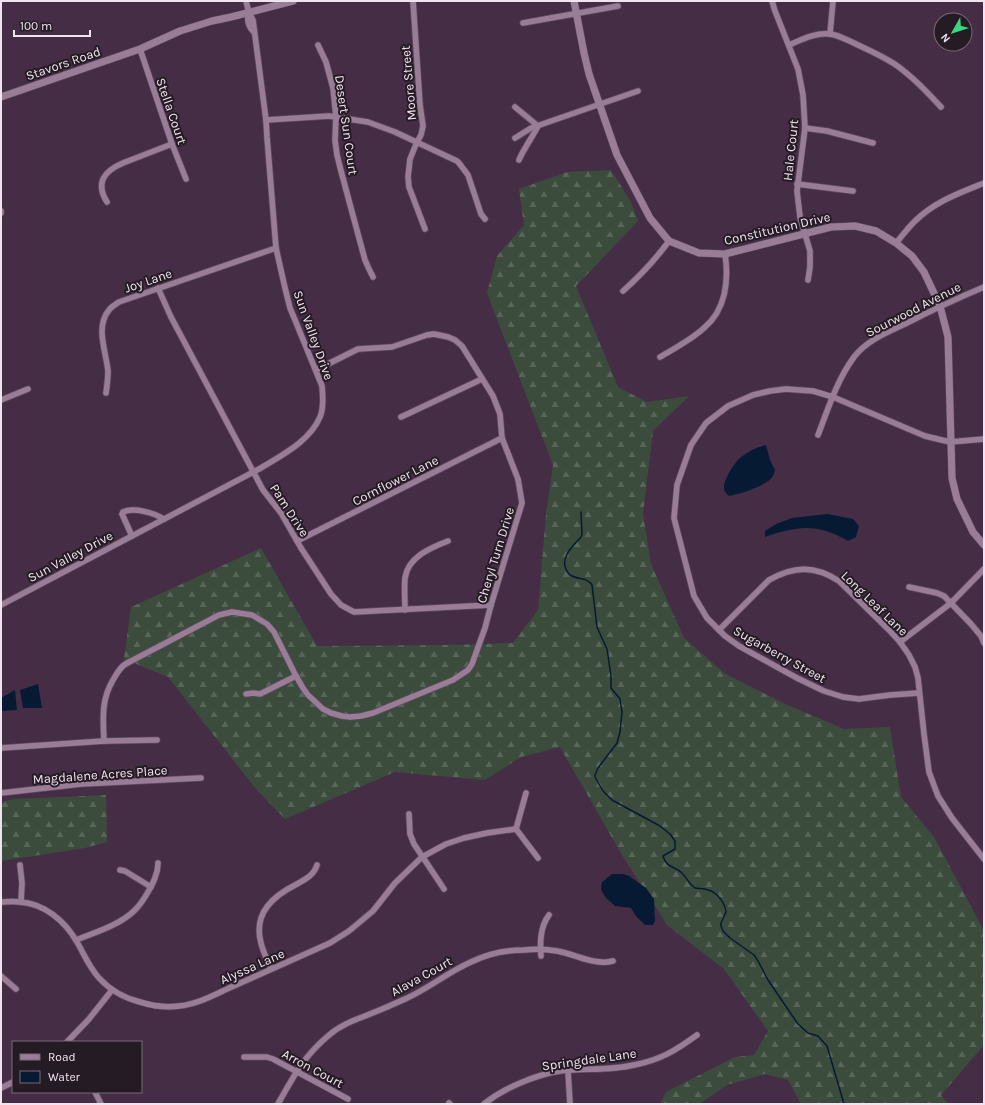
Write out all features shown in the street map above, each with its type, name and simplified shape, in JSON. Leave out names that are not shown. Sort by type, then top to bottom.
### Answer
[{"type":"street","name":"Sun Valley Drive","points":[[1,605],[254,472],[283,455],[307,436],[316,425],[321,412],[323,395],[322,386],[290,308],[276,248],[266,120],[260,66],[254,33],[249,26],[247,16],[249,13],[246,1]]},
{"type":"street","name":"Stavors Road","points":[[1,97],[140,49],[180,31],[212,21],[293,1]]},
{"type":"street","name":"Moore Street","points":[[413,1],[420,105],[423,126],[421,135],[410,159],[408,177],[410,187],[425,229]]},
{"type":"street","name":"Constitution Drive","points":[[574,1],[589,74],[617,155],[650,218],[669,241],[699,253],[724,254],[831,227],[855,226],[876,231],[896,243],[912,256],[924,272],[940,306],[948,338],[952,478],[957,499],[973,532],[984,544]]},
{"type":"street","name":"Hale Court","points":[[772,1],[789,45],[800,79],[803,95],[805,128],[797,184],[798,210],[810,252],[808,280]]},
{"type":"street","points":[[830,34],[833,1]]},
{"type":"street","points":[[523,23],[618,6]]},
{"type":"street","points":[[789,45],[818,34],[830,34],[851,42],[897,66],[916,82],[941,107]]},
{"type":"street","name":"Desert Sun Court","points":[[318,45],[326,62],[335,96],[335,140],[340,171],[365,260],[374,277]]},
{"type":"street","name":"Stella Court","points":[[140,49],[172,144],[186,179]]},
{"type":"street","points":[[515,138],[527,130],[638,91]]},
{"type":"street","points":[[515,107],[538,126]]},
{"type":"street","points":[[266,120],[324,116],[336,117],[368,122],[417,142],[459,163],[468,175],[484,219]]},
{"type":"street","points":[[519,160],[538,126]]},
{"type":"street","points":[[805,128],[828,131],[873,143]]},
{"type":"street","points":[[107,202],[102,195],[102,181],[105,175],[115,166],[172,144]]},
{"type":"street","points":[[896,243],[914,222],[934,206],[956,194],[984,183]]},
{"type":"street","points":[[797,184],[853,191]]},
{"type":"street","points":[[623,291],[650,266],[669,241]]},
{"type":"street","name":"Joy Lane","points":[[106,393],[108,371],[102,339],[102,330],[104,318],[110,308],[119,302],[276,248]]},
{"type":"street","points":[[660,357],[705,328],[713,319],[721,306],[726,290],[727,275],[724,254]]},
{"type":"street","name":"Sourwood Avenue","points":[[818,435],[833,397],[847,368],[854,356],[869,342],[940,306],[984,287]]},
{"type":"street","name":"Pam Drive","points":[[158,288],[171,317],[263,490],[281,513],[331,594],[341,605],[354,612],[491,605]]},
{"type":"street","name":"Cheryl Turn Drive","points":[[104,741],[104,702],[116,674],[124,666],[135,659],[219,615],[232,612],[252,615],[267,624],[274,632],[296,676],[308,695],[323,709],[342,716],[361,716],[373,713],[453,680],[468,670],[472,664],[477,654],[522,503],[518,479],[502,438],[500,414],[493,396],[462,346],[455,340],[448,337],[434,334],[392,347],[358,349],[316,370]]},
{"type":"street","points":[[401,418],[482,379]]},
{"type":"street","points":[[1,400],[28,389]]},
{"type":"street","name":"Sugarberry Street","points":[[919,693],[859,699],[837,695],[824,691],[790,674],[739,646],[725,636],[707,618],[694,596],[674,518],[677,485],[691,445],[706,423],[728,406],[753,395],[770,391],[786,389],[813,391],[833,397],[925,436],[950,442],[984,439]]},
{"type":"street","name":"Cornflower Lane","points":[[297,541],[502,438]]},
{"type":"street","points":[[132,536],[122,514],[123,512],[130,510],[143,512],[158,515],[164,519]]},
{"type":"street","points":[[405,610],[405,579],[408,568],[415,559],[426,550],[448,541]]},
{"type":"street","name":"Long Leaf Lane","points":[[719,630],[769,580],[789,571],[811,569],[831,576],[839,581],[900,642],[909,655],[915,667],[918,678],[929,772],[938,796],[952,818],[984,859]]},
{"type":"street","points":[[900,642],[951,603],[984,569]]},
{"type":"street","points":[[909,587],[944,596],[971,624],[981,636],[984,643]]},
{"type":"street","points":[[246,694],[260,694],[296,676]]},
{"type":"street","points":[[1,748],[104,741],[157,740]]},
{"type":"street","name":"Magdalene Acres Place","points":[[1,793],[81,784],[201,778]]},
{"type":"street","points":[[526,793],[516,829],[538,858]]},
{"type":"street","points":[[409,814],[410,834],[414,844],[444,889]]},
{"type":"street","name":"Alyssa Lane","points":[[1,902],[21,902],[38,906],[55,916],[66,926],[76,940],[86,960],[98,977],[112,990],[131,999],[150,1005],[165,1007],[179,1006],[206,999],[330,943],[349,931],[373,911],[394,884],[422,857],[446,844],[487,833],[516,829]]},
{"type":"street","points":[[76,940],[108,927],[134,911],[151,887],[158,870],[158,863]]},
{"type":"street","points":[[20,865],[22,883],[21,902]]},
{"type":"street","points":[[271,969],[261,945],[259,928],[261,917],[268,905],[278,895],[311,875],[317,866]]},
{"type":"street","points":[[120,870],[125,871],[151,887]]},
{"type":"street","points":[[541,953],[542,928],[549,916]]},
{"type":"street","name":"Alava Court","points":[[278,1104],[296,1071],[313,1049],[329,1034],[348,1023],[410,997],[473,961],[511,950],[541,953],[557,951],[599,962],[613,961]]},
{"type":"street","points":[[1,976],[16,989]]},
{"type":"street","points":[[70,1041],[90,1019],[112,990]]},
{"type":"street","name":"Springdale Lane","points":[[484,1104],[527,1080],[543,1075],[561,1071],[616,1068],[648,1062],[672,1052],[697,1035]]},
{"type":"street","name":"Arron Court","points":[[244,1057],[266,1057],[296,1071],[348,1099]]},
{"type":"street","points":[[568,1071],[570,1104]]},
{"type":"street","points":[[1,1088],[12,1082]]},
{"type":"street","points":[[96,1093],[101,1104]]},
{"type":"green space","points":[[611,170],[631,202],[638,221],[576,286],[618,387],[647,402],[689,396],[653,431],[643,514],[651,564],[684,638],[724,673],[783,703],[844,729],[890,727],[901,797],[934,837],[984,931],[984,1045],[941,1095],[948,1104],[801,1104],[788,1080],[765,1074],[727,1085],[699,1104],[660,1104],[666,1092],[735,1057],[754,1055],[768,1031],[724,969],[668,926],[622,855],[560,747],[521,757],[485,780],[395,772],[285,819],[256,789],[168,677],[124,659],[131,607],[261,548],[317,646],[513,643],[538,610],[546,514],[553,465],[487,293],[497,256],[524,225],[519,189],[567,172]]},
{"type":"green space","points":[[106,795],[107,842],[85,848],[1,861],[1,802],[15,799]]},
{"type":"water","points":[[766,445],[770,460],[775,470],[773,476],[770,480],[759,486],[729,496],[724,491],[724,485],[729,472],[740,458],[759,447]]},
{"type":"water","points":[[827,514],[853,519],[859,526],[856,537],[848,541],[826,531],[807,528],[787,530],[765,537],[765,531],[776,524],[792,518]]},
{"type":"water","points":[[38,684],[42,708],[23,708],[20,690]]},
{"type":"water","points":[[15,690],[17,710],[1,711],[1,698]]},
{"type":"water","points":[[612,874],[623,874],[629,876],[646,888],[654,899],[655,921],[653,925],[645,925],[636,916],[631,908],[615,906],[606,898],[601,890],[602,882]]},
{"type":"waterway","points":[[581,512],[582,534],[566,556],[566,570],[570,575],[590,582],[592,585],[597,627],[607,649],[611,676],[611,688],[620,699],[622,712],[620,732],[617,743],[598,768],[595,777],[603,791],[612,800],[660,826],[670,834],[675,841],[675,849],[663,856],[668,865],[682,873],[695,888],[711,891],[720,898],[726,912],[721,923],[723,931],[730,938],[754,955],[768,980],[798,1024],[808,1033],[818,1036],[827,1046],[844,1104]]}]
